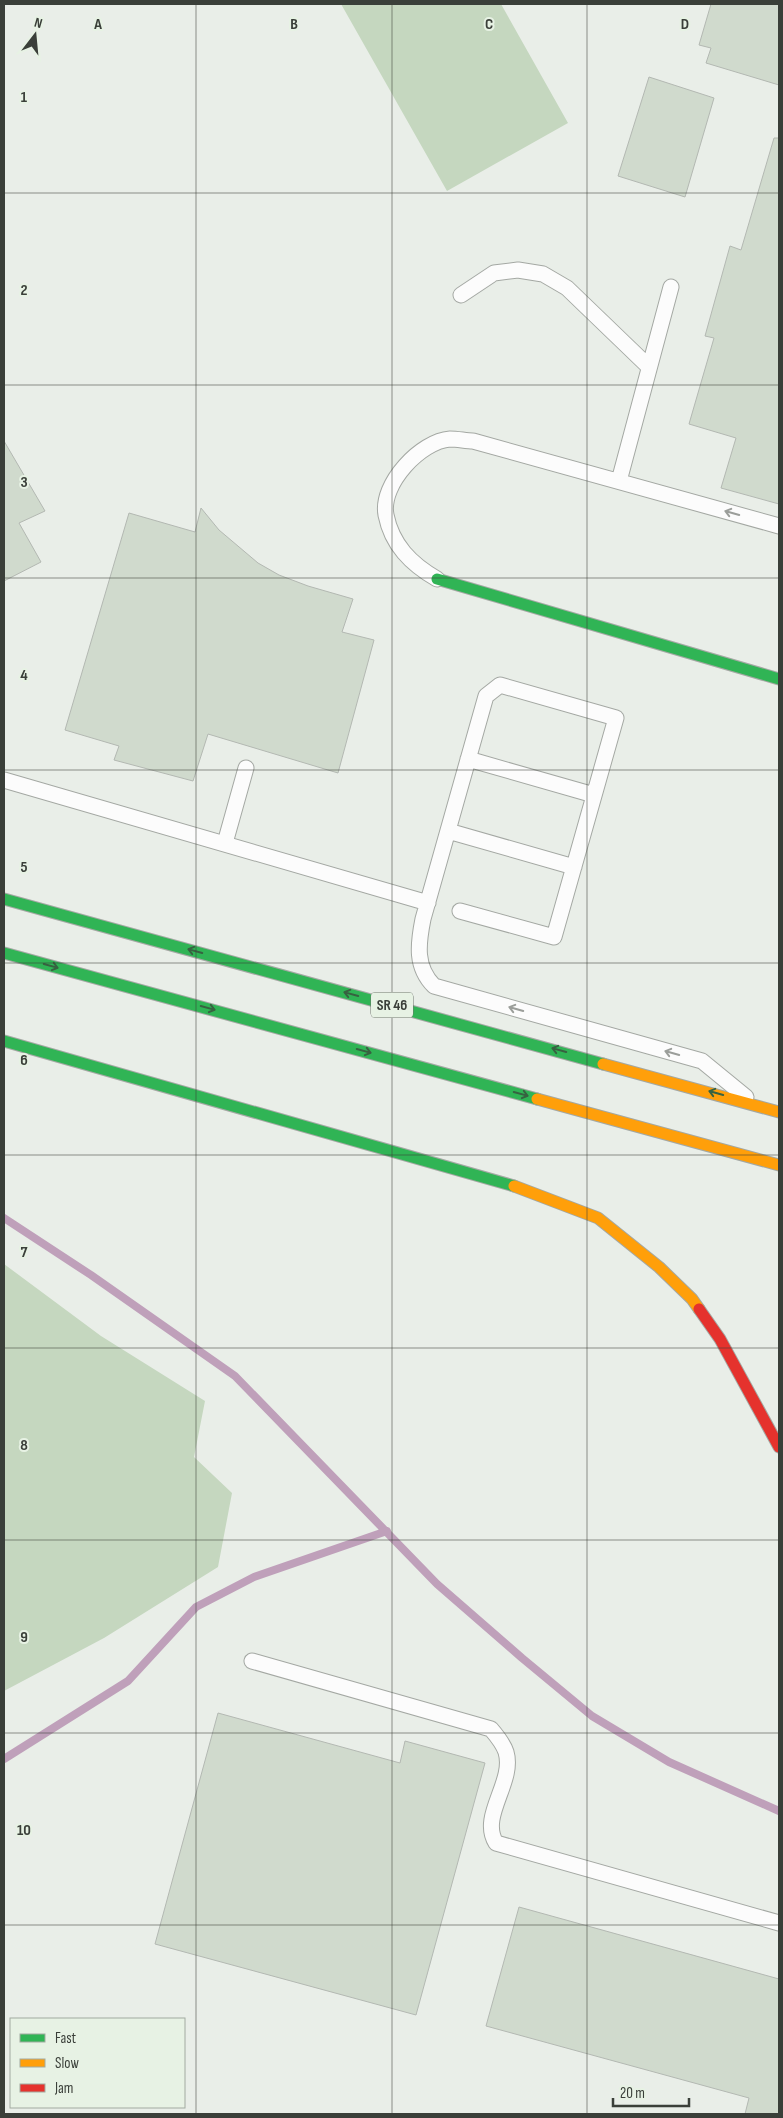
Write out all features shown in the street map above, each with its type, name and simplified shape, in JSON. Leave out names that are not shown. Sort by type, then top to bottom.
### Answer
[{"type":"main road","points":[[437,579],[779,679]]},
{"type":"main road","name":"SR 46","points":[[4,899],[779,1112]]},
{"type":"main road","points":[[4,953],[779,1165]]},
{"type":"main road","points":[[4,1041],[512,1185],[598,1218],[659,1267],[692,1299],[720,1339],[779,1447]]},
{"type":"lane","points":[[461,295],[494,273],[518,270],[543,274],[568,288],[649,367]]},
{"type":"lane","points":[[619,481],[671,287]]},
{"type":"lane","points":[[437,579],[416,567],[402,552],[392,533],[386,513],[390,488],[403,468],[423,450],[449,439],[474,441],[779,526]]},
{"type":"lane","points":[[460,912],[554,937],[616,718],[500,685],[486,696],[419,940],[420,959],[424,976],[434,986],[702,1061],[757,1105]]},
{"type":"lane","points":[[468,759],[594,795]]},
{"type":"lane","points":[[225,843],[246,768]]},
{"type":"lane","points":[[4,780],[428,903]]},
{"type":"lane","points":[[448,831],[574,867]]},
{"type":"lane","points":[[252,1661],[491,1729],[500,1740],[506,1753],[507,1769],[491,1825],[492,1836],[496,1843],[779,1923]]},
{"type":"green space","points":[[341,4],[501,4],[568,123],[447,191]]},
{"type":"green space","points":[[4,1264],[101,1336],[205,1401],[194,1457],[232,1493],[218,1567],[104,1638],[4,1691]]},
{"type":"building","points":[[711,4],[779,4],[779,85],[706,63],[711,48],[699,45]]},
{"type":"building","points":[[649,77],[714,98],[685,197],[618,176]]},
{"type":"building","points":[[774,138],[779,138],[779,504],[721,488],[736,438],[689,424],[714,338],[705,336],[730,246],[741,250]]},
{"type":"building","points":[[4,441],[45,511],[19,523],[41,562],[4,581]]},
{"type":"building","points":[[201,508],[219,530],[258,563],[279,575],[308,586],[353,599],[342,632],[374,640],[338,773],[208,734],[193,781],[114,760],[119,746],[65,730],[129,513],[195,532]]},
{"type":"building","points":[[218,1713],[400,1763],[405,1741],[485,1763],[416,2015],[155,1944]]},
{"type":"building","points":[[519,1907],[779,1979],[779,2114],[745,2114],[749,2098],[486,2026]]},
{"type":"waterway","points":[[4,1218],[91,1275],[235,1376],[437,1584],[592,1716],[669,1762],[779,1811]]},
{"type":"waterway","points":[[4,1759],[128,1681],[196,1607],[254,1577],[387,1531]]},
{"type":"traffic: fast","points":[[437,579],[779,679]]},
{"type":"traffic: fast","points":[[4,899],[603,1064]]},
{"type":"traffic: fast","points":[[4,953],[537,1099]]},
{"type":"traffic: fast","points":[[4,1041],[514,1186]]},
{"type":"traffic: slow","points":[[603,1064],[779,1112]]},
{"type":"traffic: slow","points":[[537,1099],[779,1165]]},
{"type":"traffic: slow","points":[[514,1186],[598,1218],[659,1267],[692,1299],[699,1309]]},
{"type":"traffic: jam","points":[[699,1309],[720,1339],[779,1447]]}]
